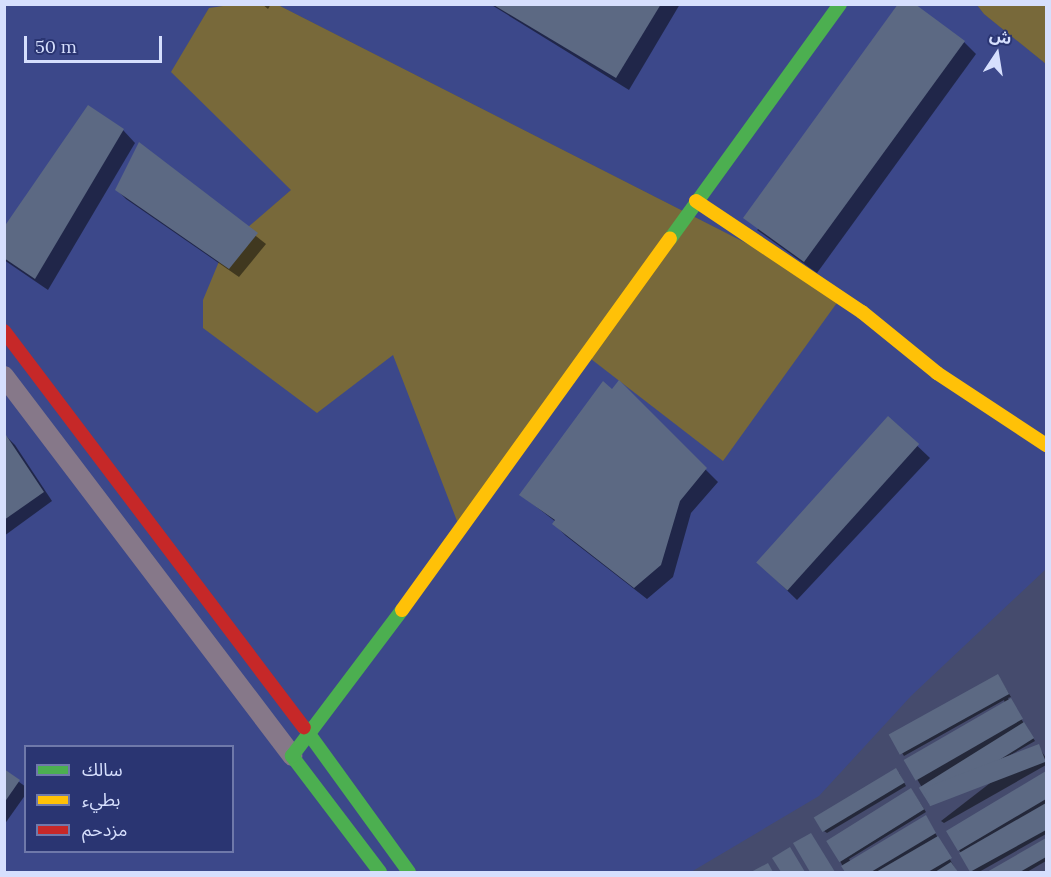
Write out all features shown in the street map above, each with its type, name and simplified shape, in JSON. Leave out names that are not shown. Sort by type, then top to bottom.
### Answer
[{"type":"street","points":[[292,756],[310,735],[840,4]]},
{"type":"street","points":[[696,201],[862,312],[937,373],[1047,445]]},
{"type":"street","points":[[4,331],[310,735],[409,873]]},
{"type":"street","points":[[4,376],[380,873]]},
{"type":"street","points":[[87,483],[108,468]]},
{"type":"shaded area","points":[[237,4],[278,5],[844,293],[723,461],[591,359],[462,534],[393,355],[317,413],[203,328],[203,300],[225,247],[291,190],[171,72],[209,8]]},
{"type":"shaded area","points":[[5,5],[237,5],[209,8],[172,72],[291,190],[225,248],[393,354],[591,359],[844,293],[278,5],[977,5],[984,14],[1046,64],[1046,569],[911,696],[819,796],[691,872],[5,872]]},
{"type":"shaded area","points":[[977,5],[1046,5],[1046,64],[984,14]]},
{"type":"building","points":[[492,4],[661,4],[616,78]]},
{"type":"building","points":[[898,4],[915,4],[965,41],[804,262],[743,218]]},
{"type":"building","points":[[88,105],[124,129],[35,279],[4,258],[4,227]]},
{"type":"building","points":[[139,142],[258,233],[229,269],[115,190]]},
{"type":"building","points":[[619,380],[707,468],[680,501],[661,565],[634,588],[552,524],[555,520],[519,495],[603,381],[612,389]]},
{"type":"building","points":[[888,416],[919,444],[787,591],[756,562]]},
{"type":"building","points":[[4,432],[44,492],[4,520]]},
{"type":"building","points":[[998,674],[1009,694],[900,755],[889,735]]},
{"type":"building","points":[[1011,698],[1023,719],[916,781],[904,760]]},
{"type":"building","points":[[1024,722],[1034,738],[929,804],[919,788]]},
{"type":"building","points":[[1039,744],[1046,762],[930,806],[923,788]]},
{"type":"building","points":[[896,768],[905,783],[822,832],[814,817]]},
{"type":"building","points":[[4,769],[20,780],[4,803]]},
{"type":"building","points":[[1046,771],[1046,799],[958,851],[946,831]]},
{"type":"building","points":[[911,788],[924,809],[839,862],[826,841]]},
{"type":"building","points":[[1046,803],[1046,830],[970,872],[959,853]]},
{"type":"building","points":[[926,815],[936,833],[871,872],[845,872],[841,866]]},
{"type":"building","points":[[811,833],[835,872],[810,872],[793,843]]},
{"type":"building","points":[[938,836],[952,858],[928,872],[876,872]]},
{"type":"building","points":[[1046,838],[1046,857],[1020,872],[987,872]]},
{"type":"building","points":[[790,847],[805,872],[781,872],[772,858]]},
{"type":"building","points":[[951,862],[958,872],[935,872]]},
{"type":"building","points":[[768,863],[773,872],[751,872]]},
{"type":"traffic: fast","points":[[670,239],[840,4]]},
{"type":"traffic: fast","points":[[380,872],[292,756],[402,610]]},
{"type":"traffic: fast","points":[[304,727],[409,872]]},
{"type":"traffic: slow","points":[[696,201],[862,312],[937,373],[1046,445]]},
{"type":"traffic: slow","points":[[402,610],[670,239]]},
{"type":"traffic: jam","points":[[4,331],[304,727]]}]
